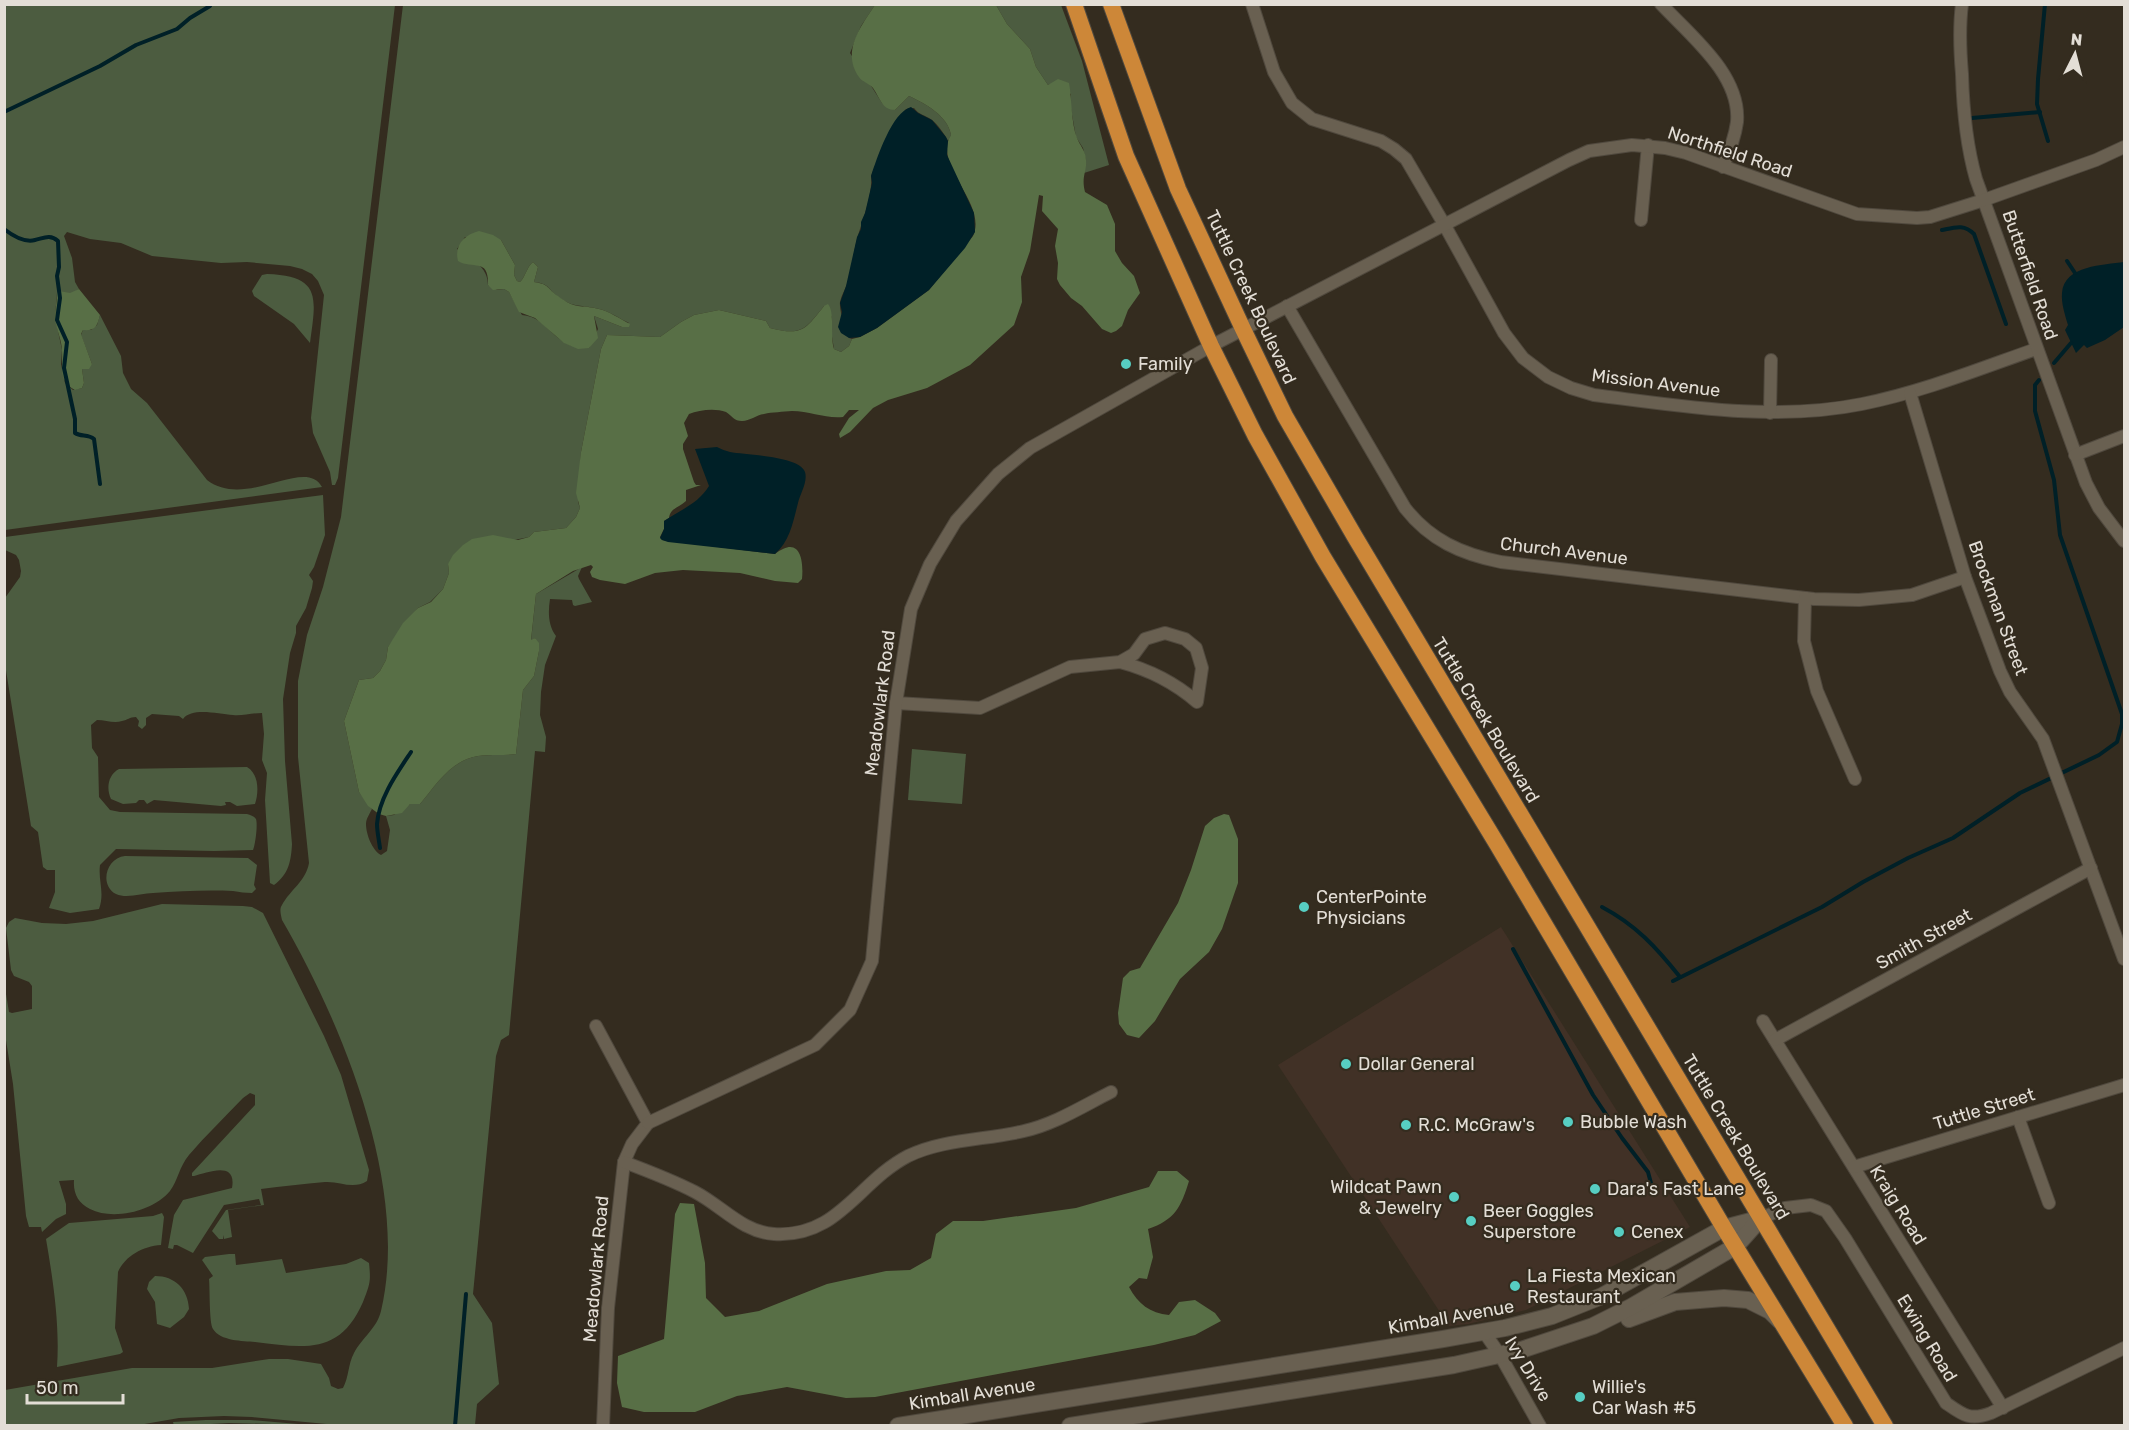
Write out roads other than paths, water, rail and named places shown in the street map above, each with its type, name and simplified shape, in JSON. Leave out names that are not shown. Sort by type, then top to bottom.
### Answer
[{"type":"highway","points":[[1074,4],[1126,156],[1211,346],[1255,435],[1323,556],[1497,844],[1724,1228],[1845,1425]]},
{"type":"highway","name":"Tuttle Creek Boulevard","points":[[1111,4],[1178,189],[1285,416],[1885,1425]]},
{"type":"main road","name":"Kimball Avenue","points":[[898,1425],[1484,1332],[1552,1316],[1602,1296],[1724,1228],[1762,1218]]},
{"type":"main road","points":[[1593,1326],[1680,1280],[1736,1246],[1762,1218]]},
{"type":"main road","points":[[1070,1425],[1454,1365],[1500,1355],[1593,1326],[1622,1322],[1676,1302],[1724,1298],[1748,1300],[1770,1311],[1782,1323]]},
{"type":"street","name":"Mission Avenue","points":[[1252,4],[1274,72],[1292,103],[1322,124],[1370,137],[1395,149],[1414,170],[1504,333],[1523,358],[1548,377],[1571,388],[1594,395],[1770,413],[1842,407],[1910,393],[2036,348]]},
{"type":"street","points":[[1661,4],[1703,48],[1728,79],[1735,99],[1737,122],[1723,167]]},
{"type":"street","name":"Butterfield Road","points":[[1962,4],[1961,54],[1964,123],[1970,157],[2036,348],[2086,483],[2099,508],[2124,541]]},
{"type":"street","name":"Northfield Road","points":[[1243,329],[1589,151],[1610,147],[1648,145],[1686,153],[1857,214],[1892,218],[1930,218],[2096,160],[2124,147]]},
{"type":"street","points":[[1641,220],[1648,145]]},
{"type":"street","name":"Church Avenue","points":[[1287,306],[1405,508],[1418,525],[1436,538],[1477,557],[1501,562],[1805,598],[1859,600],[1912,596],[1965,577]]},
{"type":"street","name":"Meadowlark Road","points":[[603,1425],[608,1308],[624,1162],[632,1144],[648,1124],[815,1045],[850,1010],[872,962],[896,703],[911,609],[930,564],[956,521],[998,474],[1030,448],[1243,329]]},
{"type":"street","points":[[1770,413],[1772,360]]},
{"type":"street","name":"Brockman Street","points":[[1910,393],[1965,577],[2000,671],[2010,692],[2043,739],[2124,959]]},
{"type":"street","points":[[2075,454],[2124,436]]},
{"type":"street","points":[[1805,598],[1804,641],[1815,681],[1855,778]]},
{"type":"street","points":[[896,703],[980,708],[1070,667],[1120,662],[1144,668],[1197,702],[1202,668],[1196,648],[1187,640],[1174,634],[1156,635],[1145,639],[1134,654],[1120,662]]},
{"type":"street","name":"Smith Street","points":[[1775,1040],[2091,868]]},
{"type":"street","name":"Kraig Road","points":[[1763,1021],[2003,1408]]},
{"type":"street","points":[[596,1026],[648,1124]]},
{"type":"street","name":"Tuttle Street","points":[[1854,1167],[2124,1085]]},
{"type":"street","points":[[624,1162],[670,1179],[697,1193],[755,1231],[788,1234],[808,1231],[825,1224],[838,1215],[874,1180],[909,1156],[928,1148],[1024,1131],[1052,1123],[1111,1092]]},
{"type":"street","points":[[2018,1117],[2049,1203]]},
{"type":"street","name":"Ewing Road","points":[[1762,1218],[1785,1208],[1811,1205],[1826,1211],[1845,1238],[1946,1403],[1967,1417],[1981,1417],[2003,1408],[2124,1348]]},
{"type":"street","name":"Ivy Drive","points":[[1484,1332],[1500,1355],[1540,1425]]},
{"type":"water","points":[[911,107],[932,120],[946,137],[947,155],[974,213],[975,232],[965,248],[929,290],[877,328],[860,337],[849,338],[841,333],[838,327],[842,312],[840,303],[865,213],[872,183],[871,176],[892,126],[904,111]]},
{"type":"water","points":[[2124,262],[2124,327],[2105,340],[2087,348],[2084,345],[2076,353],[2065,330],[2068,325],[2062,301],[2064,284],[2070,277],[2086,268]]},
{"type":"water","points":[[717,447],[730,452],[783,459],[801,467],[805,472],[805,484],[790,531],[775,554],[668,542],[660,538],[664,529],[664,521],[694,502],[709,486],[695,449]]},
{"type":"waterway","points":[[2045,4],[2037,104],[2048,141]]},
{"type":"waterway","points":[[4,112],[100,66],[136,45],[177,29],[210,6]]},
{"type":"waterway","points":[[1972,118],[2040,112]]},
{"type":"waterway","points":[[1942,230],[1956,227],[1974,234],[2006,324]]},
{"type":"waterway","points":[[4,229],[23,240],[31,241],[50,237],[58,241],[57,276],[60,298],[57,320],[67,342],[64,368],[75,419],[75,433],[94,439],[100,484]]},
{"type":"waterway","points":[[2067,261],[2075,273]]},
{"type":"waterway","points":[[2054,363],[2071,343]]},
{"type":"waterway","points":[[1673,981],[1822,907],[1908,858],[1953,838],[2020,793],[2099,755],[2117,742],[2122,714],[2060,535],[2054,480],[2035,411],[2035,385],[2039,380]]},
{"type":"waterway","points":[[380,848],[378,814],[390,786],[411,752]]},
{"type":"waterway","points":[[1602,907],[1645,937],[1680,977]]},
{"type":"waterway","points":[[1513,949],[1593,1095],[1648,1172],[1652,1187]]},
{"type":"waterway","points":[[455,1426],[466,1294]]},
{"type":"place","name":"Family","points":[[1126,364]]},
{"type":"place","name":"CenterPointe Physicians","points":[[1304,907]]},
{"type":"place","name":"Dollar General","points":[[1346,1064]]},
{"type":"place","name":"Bubble Wash","points":[[1568,1122]]},
{"type":"place","name":"R.C. McGraw's","points":[[1406,1125]]},
{"type":"place","name":"Dara's Fast Lane","points":[[1595,1189]]},
{"type":"place","name":"Wildcat Pawn & Jewelry","points":[[1454,1197]]},
{"type":"place","name":"Beer Goggles Superstore","points":[[1471,1221]]},
{"type":"place","name":"Cenex","points":[[1619,1232]]},
{"type":"place","name":"La Fiesta Mexican Restaurant","points":[[1515,1286]]},
{"type":"place","name":"Willie's Car Wash #5","points":[[1580,1397]]}]
